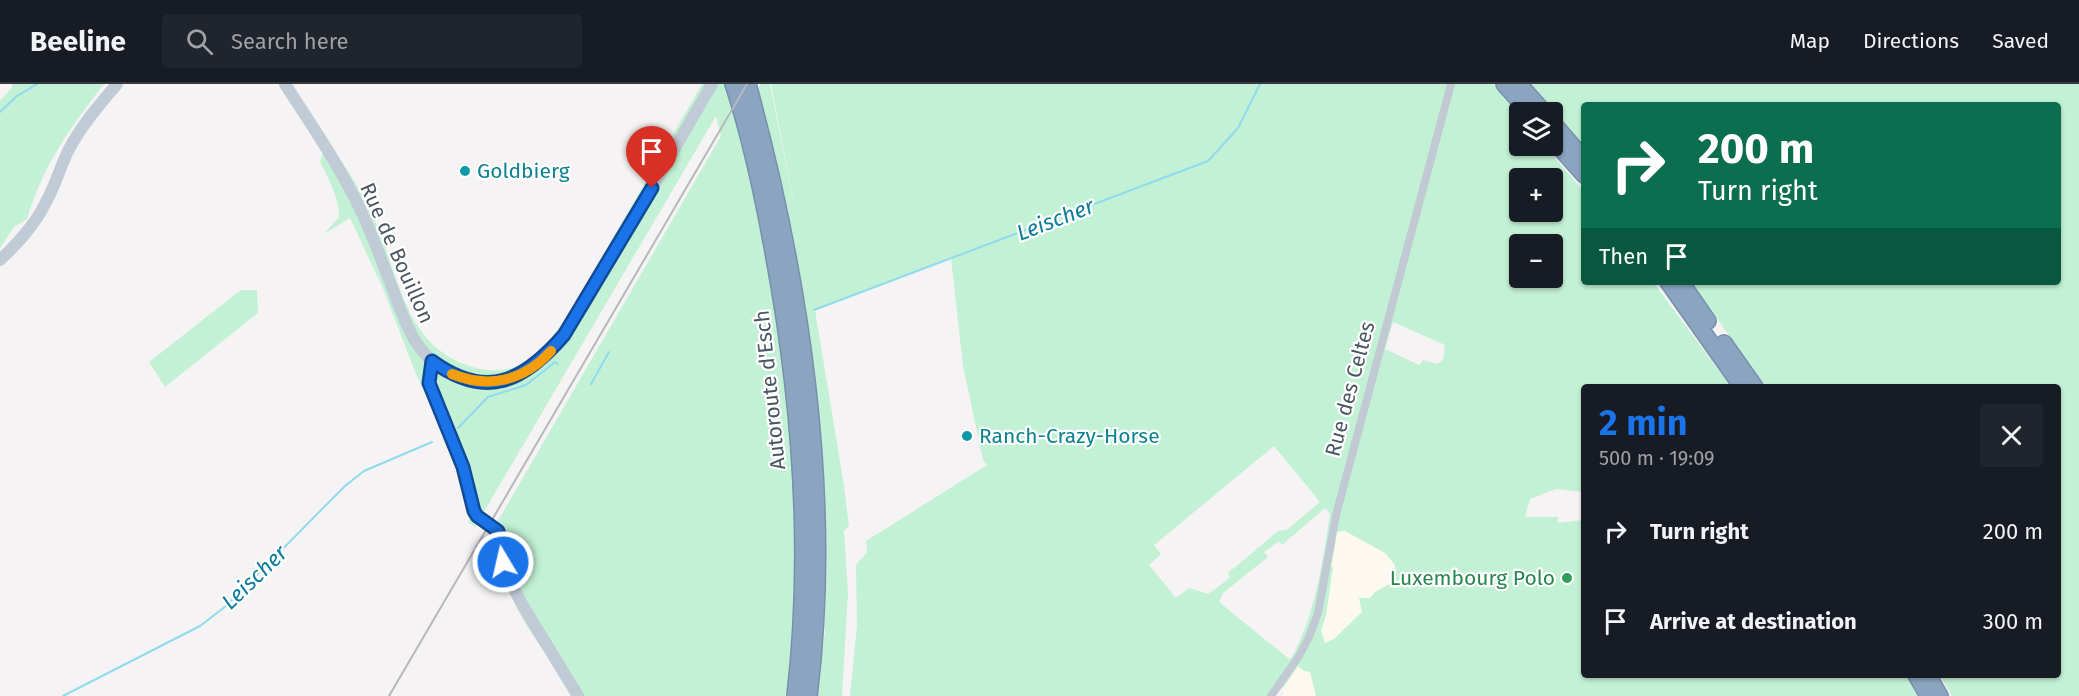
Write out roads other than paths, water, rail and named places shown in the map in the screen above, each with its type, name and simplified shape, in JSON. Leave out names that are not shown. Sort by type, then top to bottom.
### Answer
[{"type":"highway","name":"Autoroute d'Esch","points":[[733,84],[766,211],[784,312],[796,413],[803,558],[795,696]]},
{"type":"highway","name":"Autoroute d'Esch","points":[[748,84],[788,253],[802,341],[810,417],[816,564],[809,696]]},
{"type":"highway","points":[[1504,84],[1520,102]]},
{"type":"highway","points":[[1519,84],[1535,102]]},
{"type":"highway","points":[[1563,135],[1581,156]]},
{"type":"highway","points":[[1563,151],[1581,172]]},
{"type":"highway","points":[[1670,285],[1740,384]]},
{"type":"highway","points":[[1683,285],[1753,384]]},
{"type":"highway","points":[[1918,678],[1928,696]]},
{"type":"highway","points":[[1930,678],[1940,696]]},
{"type":"main road","points":[[0,260],[38,216],[46,203],[68,151],[81,129],[117,84]]},
{"type":"main road","name":"Rue de Bouillon","points":[[285,84],[330,155],[362,212],[404,319],[414,339],[432,361]]},
{"type":"main road","points":[[578,696],[522,606],[503,562],[498,531],[477,516],[474,511],[463,467],[429,383],[432,361],[447,372],[464,379],[498,382],[522,375],[548,354],[584,305],[712,84]]},
{"type":"street","name":"Rue des Celtes","points":[[1271,696],[1299,656],[1318,613],[1336,515],[1451,84]]},
{"type":"waterway","points":[[0,112],[17,96],[37,84]]},
{"type":"waterway","name":"Leischer","points":[[814,310],[1208,161],[1238,128],[1260,84]]},
{"type":"waterway","name":"Leischer","points":[[591,384],[609,352]]},
{"type":"waterway","name":"Leischer","points":[[458,428],[488,397],[526,385],[555,362],[558,364]]},
{"type":"waterway","name":"Leischer","points":[[63,696],[200,626],[226,606],[345,486],[364,471],[432,442]]},
{"type":"railway","points":[[389,696],[747,84]]},
{"type":"place","name":"Goldbierg","points":[[465,171]]},
{"type":"place","name":"Ranch-Crazy-Horse","points":[[967,436]]},
{"type":"place","name":"Luxembourg Polo","points":[[1567,578]]}]
